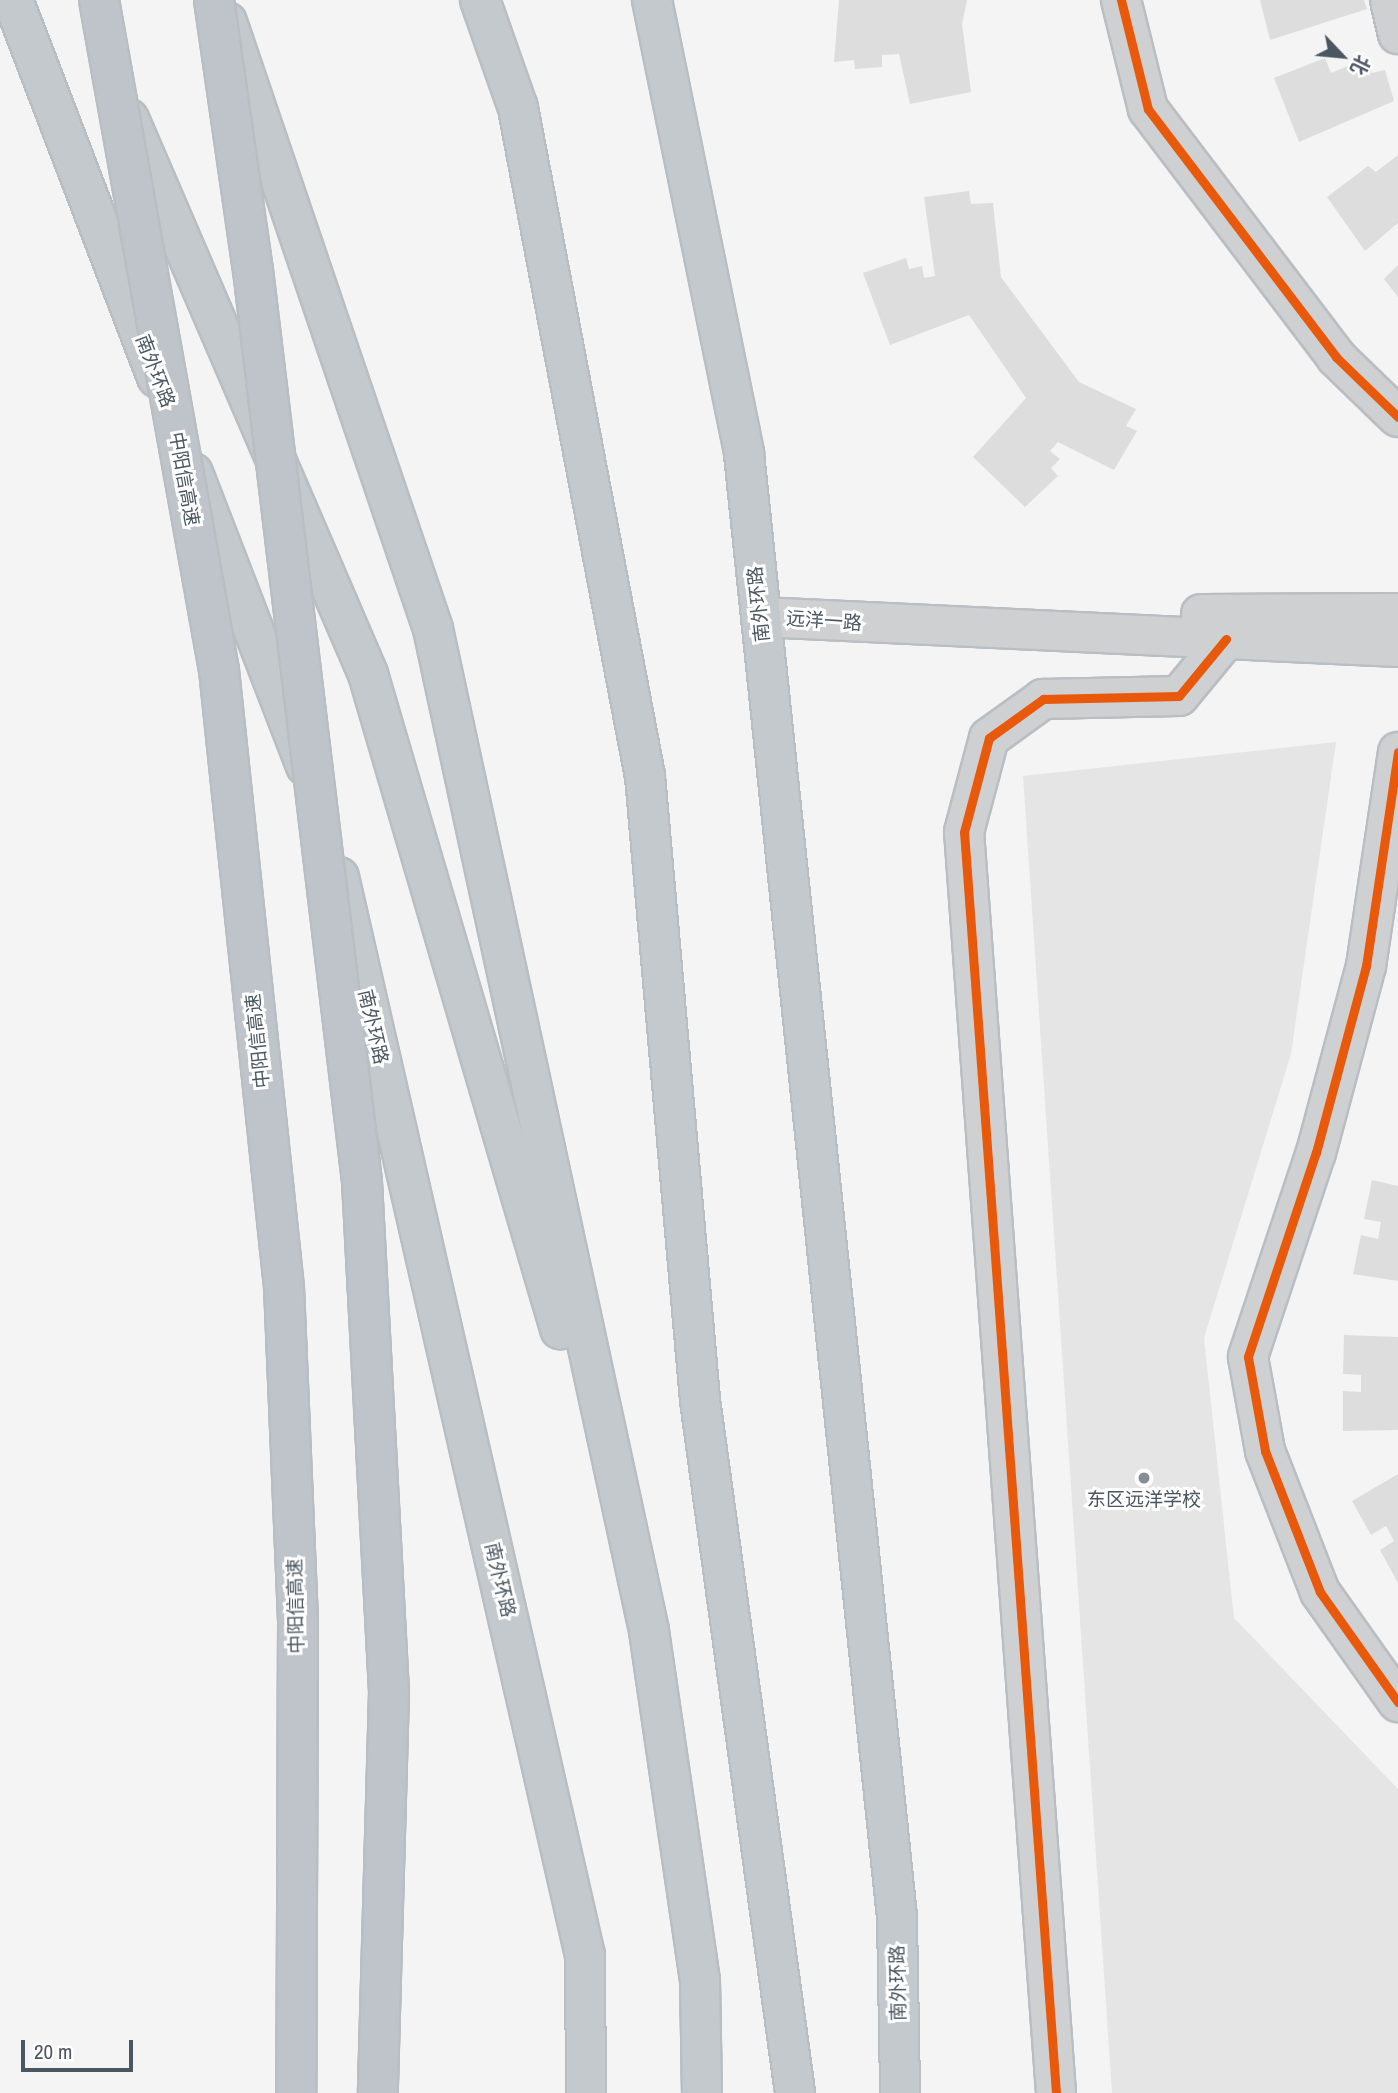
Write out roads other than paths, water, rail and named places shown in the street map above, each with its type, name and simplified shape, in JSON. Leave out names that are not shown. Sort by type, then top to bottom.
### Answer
[{"type":"highway","name":"南外环路","points":[[13,0],[326,820],[586,1955],[586,2093]]},
{"type":"highway","points":[[80,0],[368,674],[649,1631]]},
{"type":"highway","name":"中阳信高速","points":[[99,0],[219,670],[284,1287],[298,1621],[296,2093]]},
{"type":"highway","points":[[217,0],[433,629],[649,1631],[701,1980],[702,2093]]},
{"type":"highway","points":[[217,0],[255,284],[362,1182],[389,1692],[377,2093]]},
{"type":"highway","points":[[472,0],[518,108]]},
{"type":"highway","points":[[480,0],[518,108],[645,776],[700,1400],[795,2093]]},
{"type":"highway","name":"南外环路","points":[[652,0],[744,454],[897,1917],[900,2093]]},
{"type":"street","points":[[1121,0],[1148,109],[1336,357],[1398,417]]},
{"type":"street","points":[[1390,0],[1398,34]]},
{"type":"street","name":"远洋一路","points":[[761,617],[1398,613]]},
{"type":"street","name":"远洋一路","points":[[761,617],[1398,647]]},
{"type":"street","points":[[1056,2093],[964,832],[989,738],[1043,699],[1179,696],[1226,639]]},
{"type":"street","points":[[1398,752],[1366,966],[1316,1152],[1248,1357],[1265,1451],[1320,1592],[1398,1702]]},
{"type":"place","name":"东区远洋学校","points":[[1144,1478]]}]
